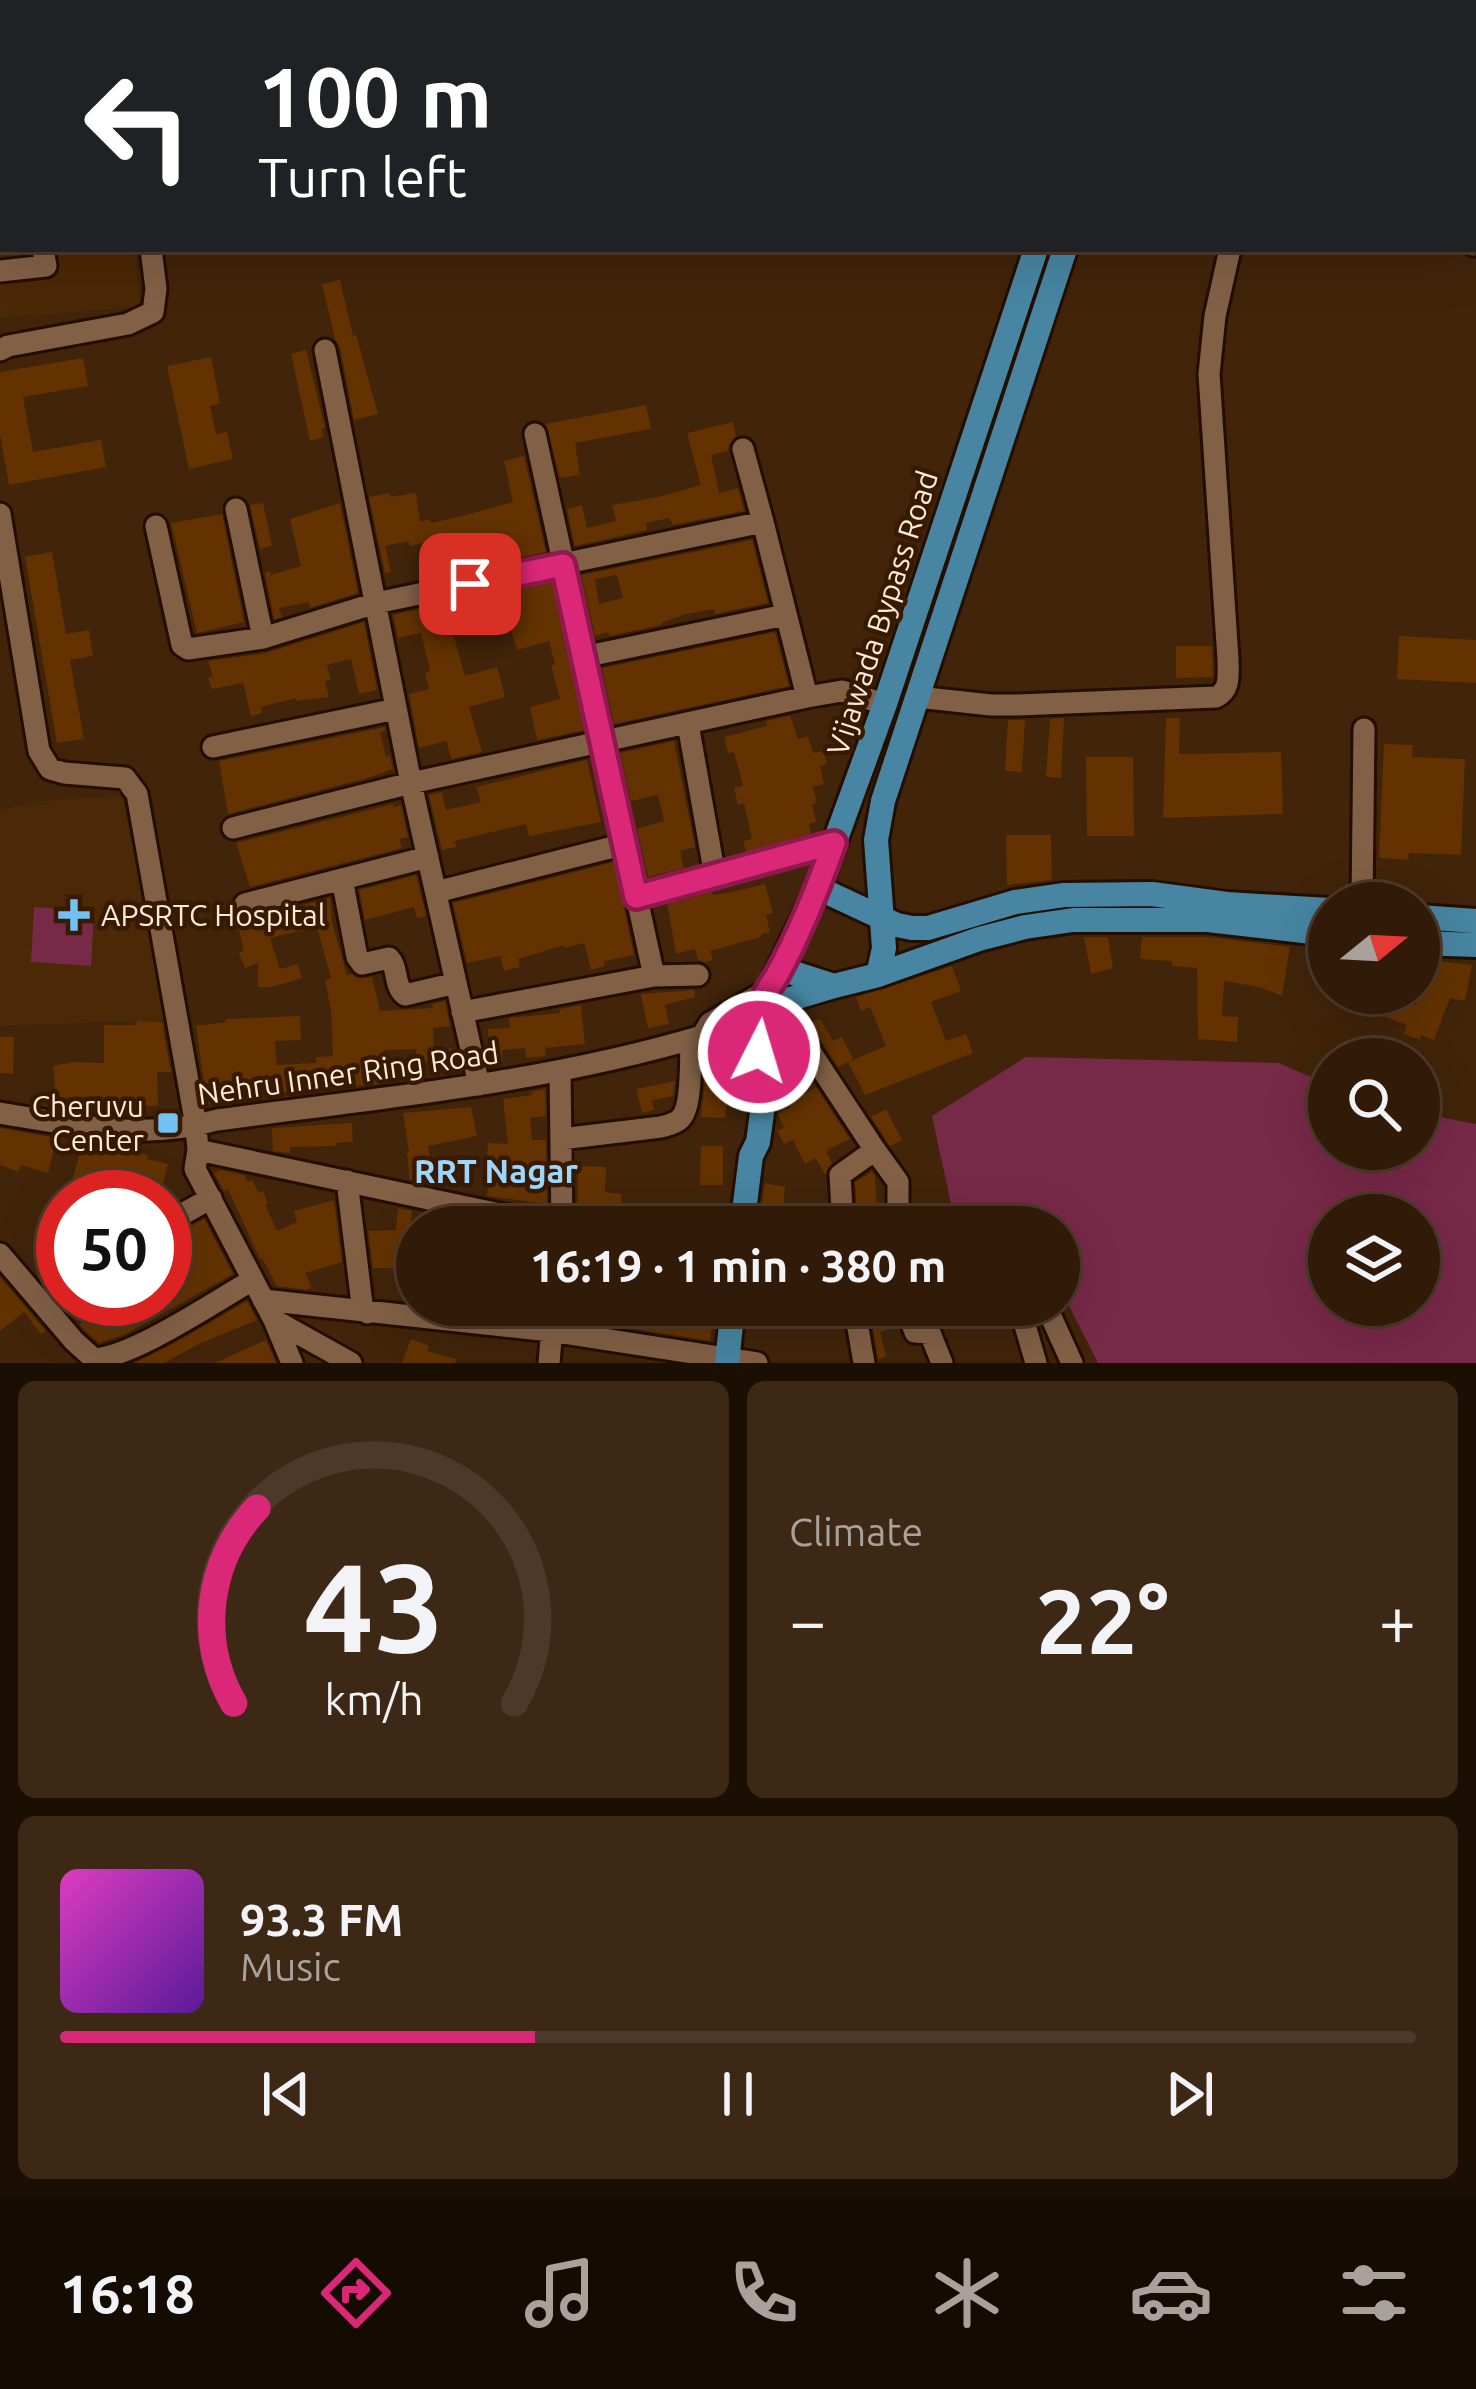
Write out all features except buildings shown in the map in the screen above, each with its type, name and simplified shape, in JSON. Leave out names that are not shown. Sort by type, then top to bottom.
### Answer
[{"type":"main road","name":"Vijawada Bypass Road","points":[[745,1206],[751,1156],[758,1142],[775,996],[885,704],[1035,252]]},
{"type":"main road","name":"Vijawada Bypass Road","points":[[878,975],[884,948],[876,840],[883,801],[1063,252]]},
{"type":"main road","points":[[818,888],[912,928],[1064,895],[1152,894],[1308,909]]},
{"type":"main road","points":[[1440,918],[1476,921]]},
{"type":"main road","points":[[775,996],[878,975],[979,939],[1073,920],[1208,920],[1308,932]]},
{"type":"main road","points":[[1440,944],[1476,945]]},
{"type":"main road","points":[[728,1360],[731,1326]]},
{"type":"street","points":[[0,271],[46,266],[44,252]]},
{"type":"street","points":[[0,350],[128,324],[153,312],[156,289],[151,252]]},
{"type":"street","points":[[917,697],[1018,705],[1224,693],[1228,659],[1209,374],[1215,316],[1229,252]]},
{"type":"street","points":[[325,350],[396,709],[478,1085]]},
{"type":"street","points":[[997,364],[1026,367]]},
{"type":"street","points":[[535,434],[654,976]]},
{"type":"street","points":[[742,449],[807,697]]},
{"type":"street","points":[[236,509],[263,638]]},
{"type":"street","points":[[0,514],[39,751],[50,769],[125,778],[137,794],[196,1126],[195,1169],[292,1363]]},
{"type":"street","points":[[156,526],[182,645],[188,649],[263,638],[376,603],[763,522]]},
{"type":"street","points":[[583,657],[785,615]]},
{"type":"street","points":[[233,828],[412,783],[807,697],[842,691],[885,704]]},
{"type":"street","points":[[213,747],[396,709]]},
{"type":"street","points":[[688,724],[715,876]]},
{"type":"street","points":[[1362,882],[1364,729]]},
{"type":"street","points":[[636,897],[834,843]]},
{"type":"street","points":[[436,892],[625,844]]},
{"type":"street","points":[[244,904],[428,857]]},
{"type":"street","points":[[342,879],[362,964],[388,958],[405,995],[456,983]]},
{"type":"street","points":[[462,1012],[654,976],[698,975]]},
{"type":"street","points":[[775,996],[898,1182],[898,1206]]},
{"type":"street","name":"Nehru Inner Ring Road","points":[[0,1113],[110,1131],[196,1126],[478,1085],[560,1071],[697,1037],[739,1034],[775,996]]},
{"type":"street","points":[[561,1139],[675,1123],[688,1104],[697,1037]]},
{"type":"street","points":[[560,1071],[562,1206]]},
{"type":"street","points":[[198,1150],[464,1206]]},
{"type":"street","points":[[842,1206],[840,1175],[875,1150]]},
{"type":"street","points":[[347,1181],[367,1313]]},
{"type":"street","points":[[192,1209],[211,1198]]},
{"type":"street","points":[[0,1254],[94,1359],[110,1358],[262,1300],[551,1331],[757,1363]]},
{"type":"street","points":[[262,1300],[351,1363]]},
{"type":"street","points":[[549,1363],[552,1326]]},
{"type":"street","points":[[858,1326],[864,1363]]},
{"type":"street","points":[[913,1326],[915,1332],[930,1333],[942,1363]]},
{"type":"street","points":[[1025,1326],[1036,1363]]},
{"type":"street","points":[[1055,1326],[1072,1363]]},
{"type":"shaded area","points":[[0,252],[134,252],[141,306],[0,318]]},
{"type":"shaded area","name":"APSRTC Hospital","points":[[122,796],[170,1020],[0,1026],[0,810],[43,801]]},
{"type":"shaded area","points":[[34,907],[94,911],[91,966],[31,962]]},
{"type":"shaded area","points":[[1026,1057],[1279,1063],[1308,1076],[1308,1170],[1440,1170],[1440,1117],[1476,1124],[1476,1363],[1098,1363],[1079,1326],[1080,1206],[951,1206],[932,1116]]},
{"type":"place","name":"APSRTC Hospital","points":[[74,915]]},
{"type":"place","name":"Cheruvu Center","points":[[168,1123]]},
{"type":"district","name":"RRT Nagar","points":[[496,1170]]},
{"type":"route","points":[[470,584],[563,565],[636,897],[834,843],[781,969],[764,994],[759,1052]]}]
